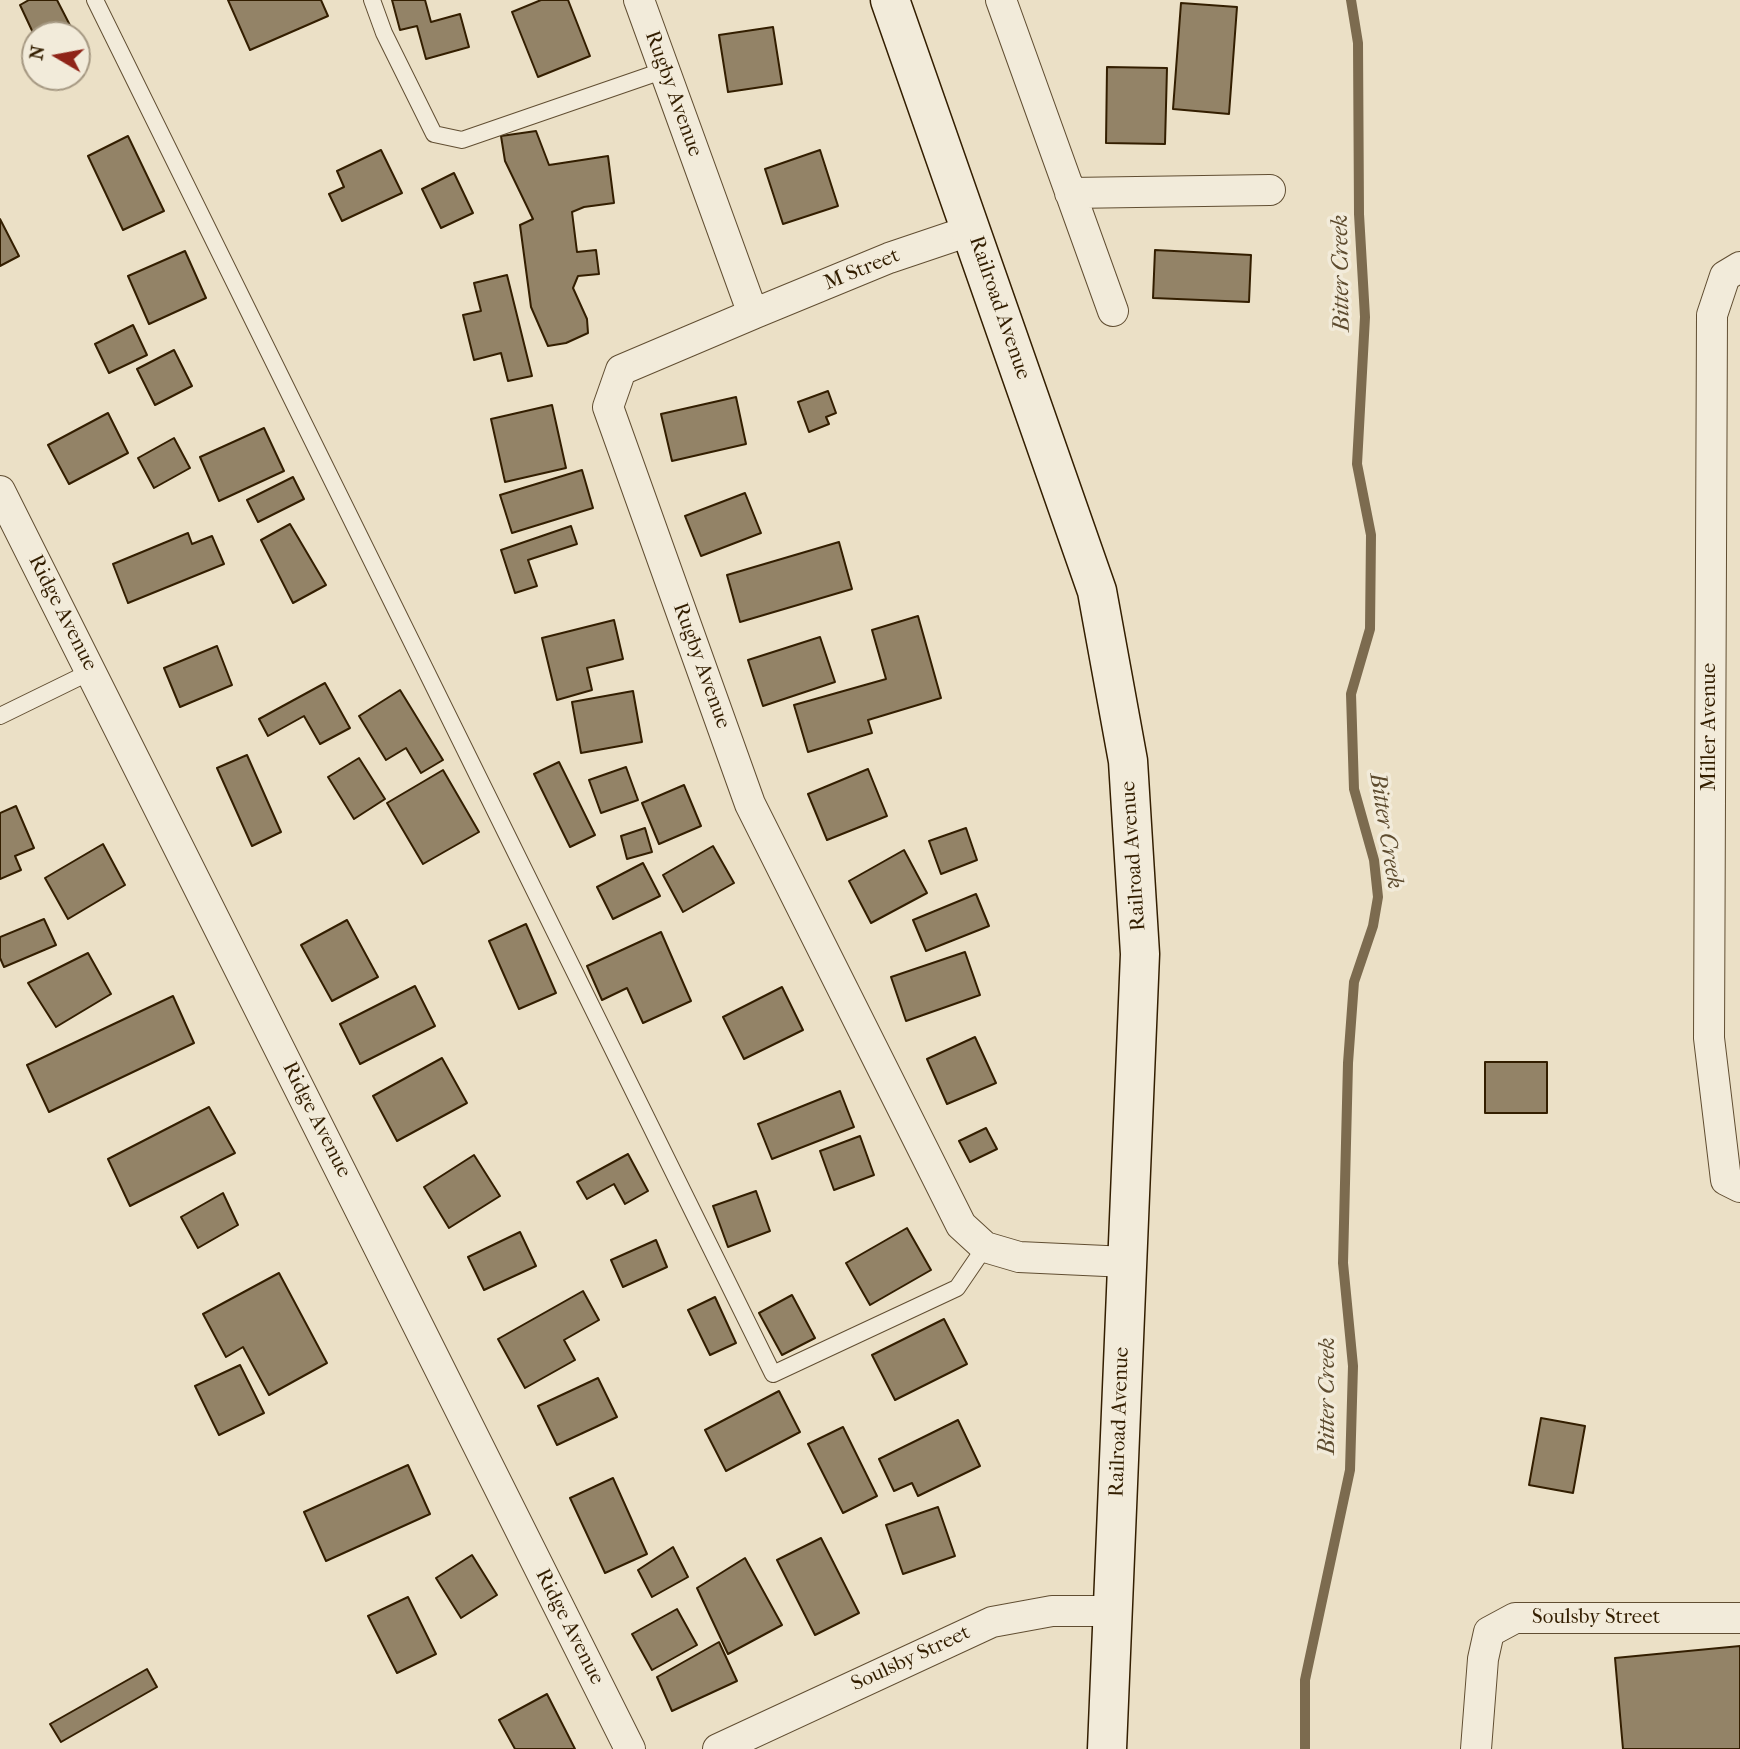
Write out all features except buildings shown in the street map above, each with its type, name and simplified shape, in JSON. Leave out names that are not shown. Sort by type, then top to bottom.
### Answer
[{"type":"street","name":"Rugby Avenue","points":[[639,0],[753,314],[621,370],[608,407],[750,804],[961,1225],[985,1247],[1019,1257],[1127,1262]]},
{"type":"street","name":"Railroad Avenue","points":[[890,0],[1097,591],[1128,761],[1140,954],[1107,1749]]},
{"type":"street","points":[[1001,0],[1113,311]]},
{"type":"street","points":[[1070,193],[1270,190]]},
{"type":"street","name":"M Street","points":[[753,314],[889,258],[972,230]]},
{"type":"street","name":"Miller Avenue","points":[[1732,272],[1712,314],[1709,1038],[1733,1184]]},
{"type":"street","name":"Ridge Avenue","points":[[0,491],[630,1749]]},
{"type":"street","name":"Soulsby Street","points":[[718,1749],[992,1622],[1052,1611],[1114,1611]]},
{"type":"street","name":"Soulsby Street","points":[[1476,1749],[1483,1659],[1489,1632],[1515,1619],[1740,1618]]},
{"type":"lane","points":[[96,0],[774,1374],[957,1288],[985,1247]]},
{"type":"lane","points":[[372,0],[384,33],[434,134],[462,140],[664,70]]},
{"type":"lane","points":[[0,716],[92,671]]},
{"type":"waterway","name":"Bitter Creek","points":[[1305,1749],[1305,1680],[1350,1470],[1353,1366],[1343,1263],[1348,1063],[1354,982],[1373,926],[1378,897],[1374,860],[1354,789],[1351,694],[1370,629],[1371,535],[1357,464],[1365,317],[1359,214],[1358,43],[1351,0]]}]
